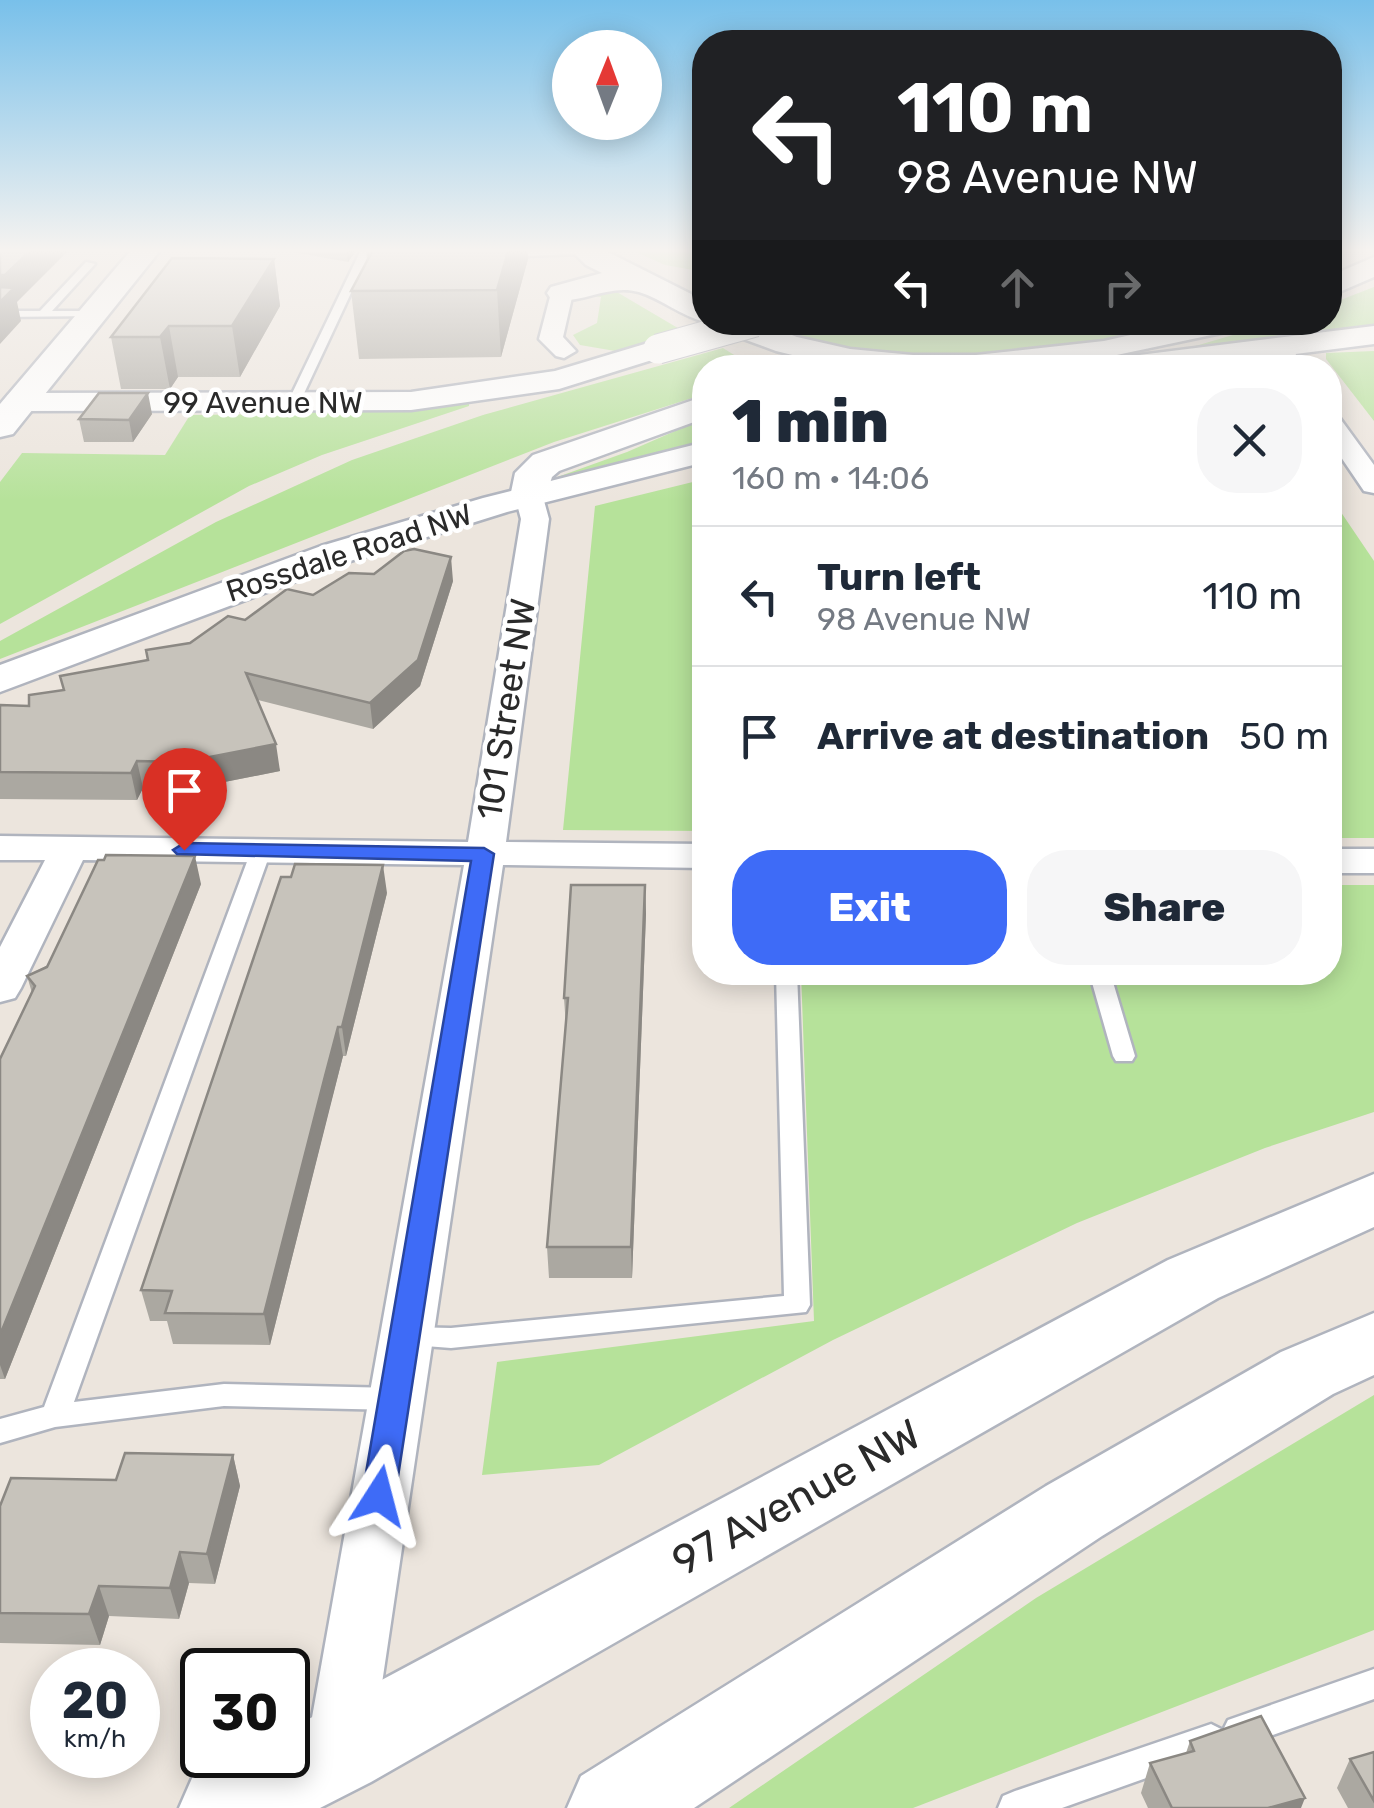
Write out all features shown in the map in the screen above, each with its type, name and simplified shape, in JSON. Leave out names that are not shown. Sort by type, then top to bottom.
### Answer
[{"type":"main road","points":[[6,410],[76,332]]},
{"type":"main road","points":[[722,335],[749,355]]},
{"type":"main road","points":[[755,335],[841,355]]},
{"type":"main road","points":[[1080,355],[1170,335]]},
{"type":"main road","points":[[529,496],[534,473],[546,463],[692,411]]},
{"type":"main road","name":"97 Avenue NW","points":[[225,1808],[339,1751],[1192,1280],[1374,1199]]},
{"type":"main road","points":[[612,1808],[1074,1511],[1307,1373],[1374,1342]]},
{"type":"street","points":[[553,332],[551,340],[561,366],[658,349],[708,335]]},
{"type":"street","points":[[1134,355],[1207,335]]},
{"type":"street","points":[[1290,355],[1374,335]]},
{"type":"street","name":"99 Avenue NW","points":[[6,410],[410,402],[524,387],[561,366]]},
{"type":"street","points":[[1342,439],[1374,485]]},
{"type":"street","name":"Rossdale Road NW","points":[[0,678],[318,560],[529,496],[692,455]]},
{"type":"street","name":"101 Street NW","points":[[339,1751],[535,519],[529,496]]},
{"type":"street","points":[[0,848],[692,856]]},
{"type":"street","points":[[0,988],[70,848]]},
{"type":"street","points":[[1342,861],[1374,861]]},
{"type":"lane","points":[[292,404],[326,332]]},
{"type":"lane","points":[[55,1416],[260,851]]},
{"type":"lane","points":[[406,1337],[452,1338],[797,1304],[786,985]]},
{"type":"lane","points":[[1103,985],[1124,1056]]},
{"type":"lane","points":[[0,1431],[55,1416],[224,1394],[395,1399]]},
{"type":"lane","points":[[1014,1808],[1374,1684]]},
{"type":"green space","points":[[1370,332],[1175,352],[1233,335]]},
{"type":"green space","points":[[688,334],[621,352],[580,345],[573,335]]},
{"type":"green space","points":[[785,335],[1139,335],[1032,355],[875,355]]},
{"type":"green space","points":[[723,348],[734,355],[698,355]]},
{"type":"green space","points":[[1374,351],[1374,421],[1342,380],[1342,355],[1326,353]]},
{"type":"green space","points":[[692,357],[692,398],[554,442],[0,659],[0,641],[216,522],[352,460],[483,415]]},
{"type":"green space","points":[[469,401],[469,406],[322,455],[249,486],[0,624],[0,482],[22,453],[165,455],[190,415],[271,414]]},
{"type":"green space","points":[[692,424],[692,446],[538,484]]},
{"type":"green space","points":[[692,482],[692,831],[563,830],[595,506]]},
{"type":"green space","points":[[1342,514],[1374,561],[1374,838],[1342,838]]},
{"type":"green space","points":[[1342,885],[1374,885],[1374,1112],[1265,1148],[1077,1223],[833,1340],[599,1465],[482,1475],[497,1362],[814,1321],[801,985],[1342,985]]},
{"type":"green space","points":[[1374,1395],[1374,1630],[913,1808],[729,1808],[1036,1598]]},
{"type":"building","points":[[115,332],[164,332],[160,337],[111,337]]},
{"type":"building","points":[[99,393],[148,393],[129,420],[79,419]]},
{"type":"building","points":[[414,549],[451,557],[418,660],[370,703],[246,673],[276,744],[184,762],[137,761],[131,773],[0,772],[0,705],[29,706],[29,695],[64,690],[60,676],[148,660],[146,650],[190,643],[228,616],[245,620],[287,589],[313,595],[349,573],[374,574],[404,551]]},
{"type":"building","points":[[106,855],[195,856],[0,1335],[0,1059],[35,986],[27,976],[47,967],[98,860],[104,860]]},
{"type":"building","points":[[295,864],[383,865],[264,1314],[165,1313],[172,1291],[141,1290],[281,877],[291,877]]},
{"type":"building","points":[[571,885],[645,885],[631,1247],[547,1247],[568,998],[564,998]]},
{"type":"building","points":[[125,1453],[233,1455],[207,1554],[180,1552],[170,1588],[99,1586],[89,1614],[0,1613],[0,1506],[11,1478],[116,1480]]},
{"type":"building","points":[[1261,1716],[1305,1798],[1268,1808],[1172,1808],[1150,1763],[1194,1751],[1190,1741]]},
{"type":"building","points":[[1374,1752],[1374,1801],[1350,1759]]},
{"type":"route","points":[[184,850],[484,854],[379,1496]]}]
